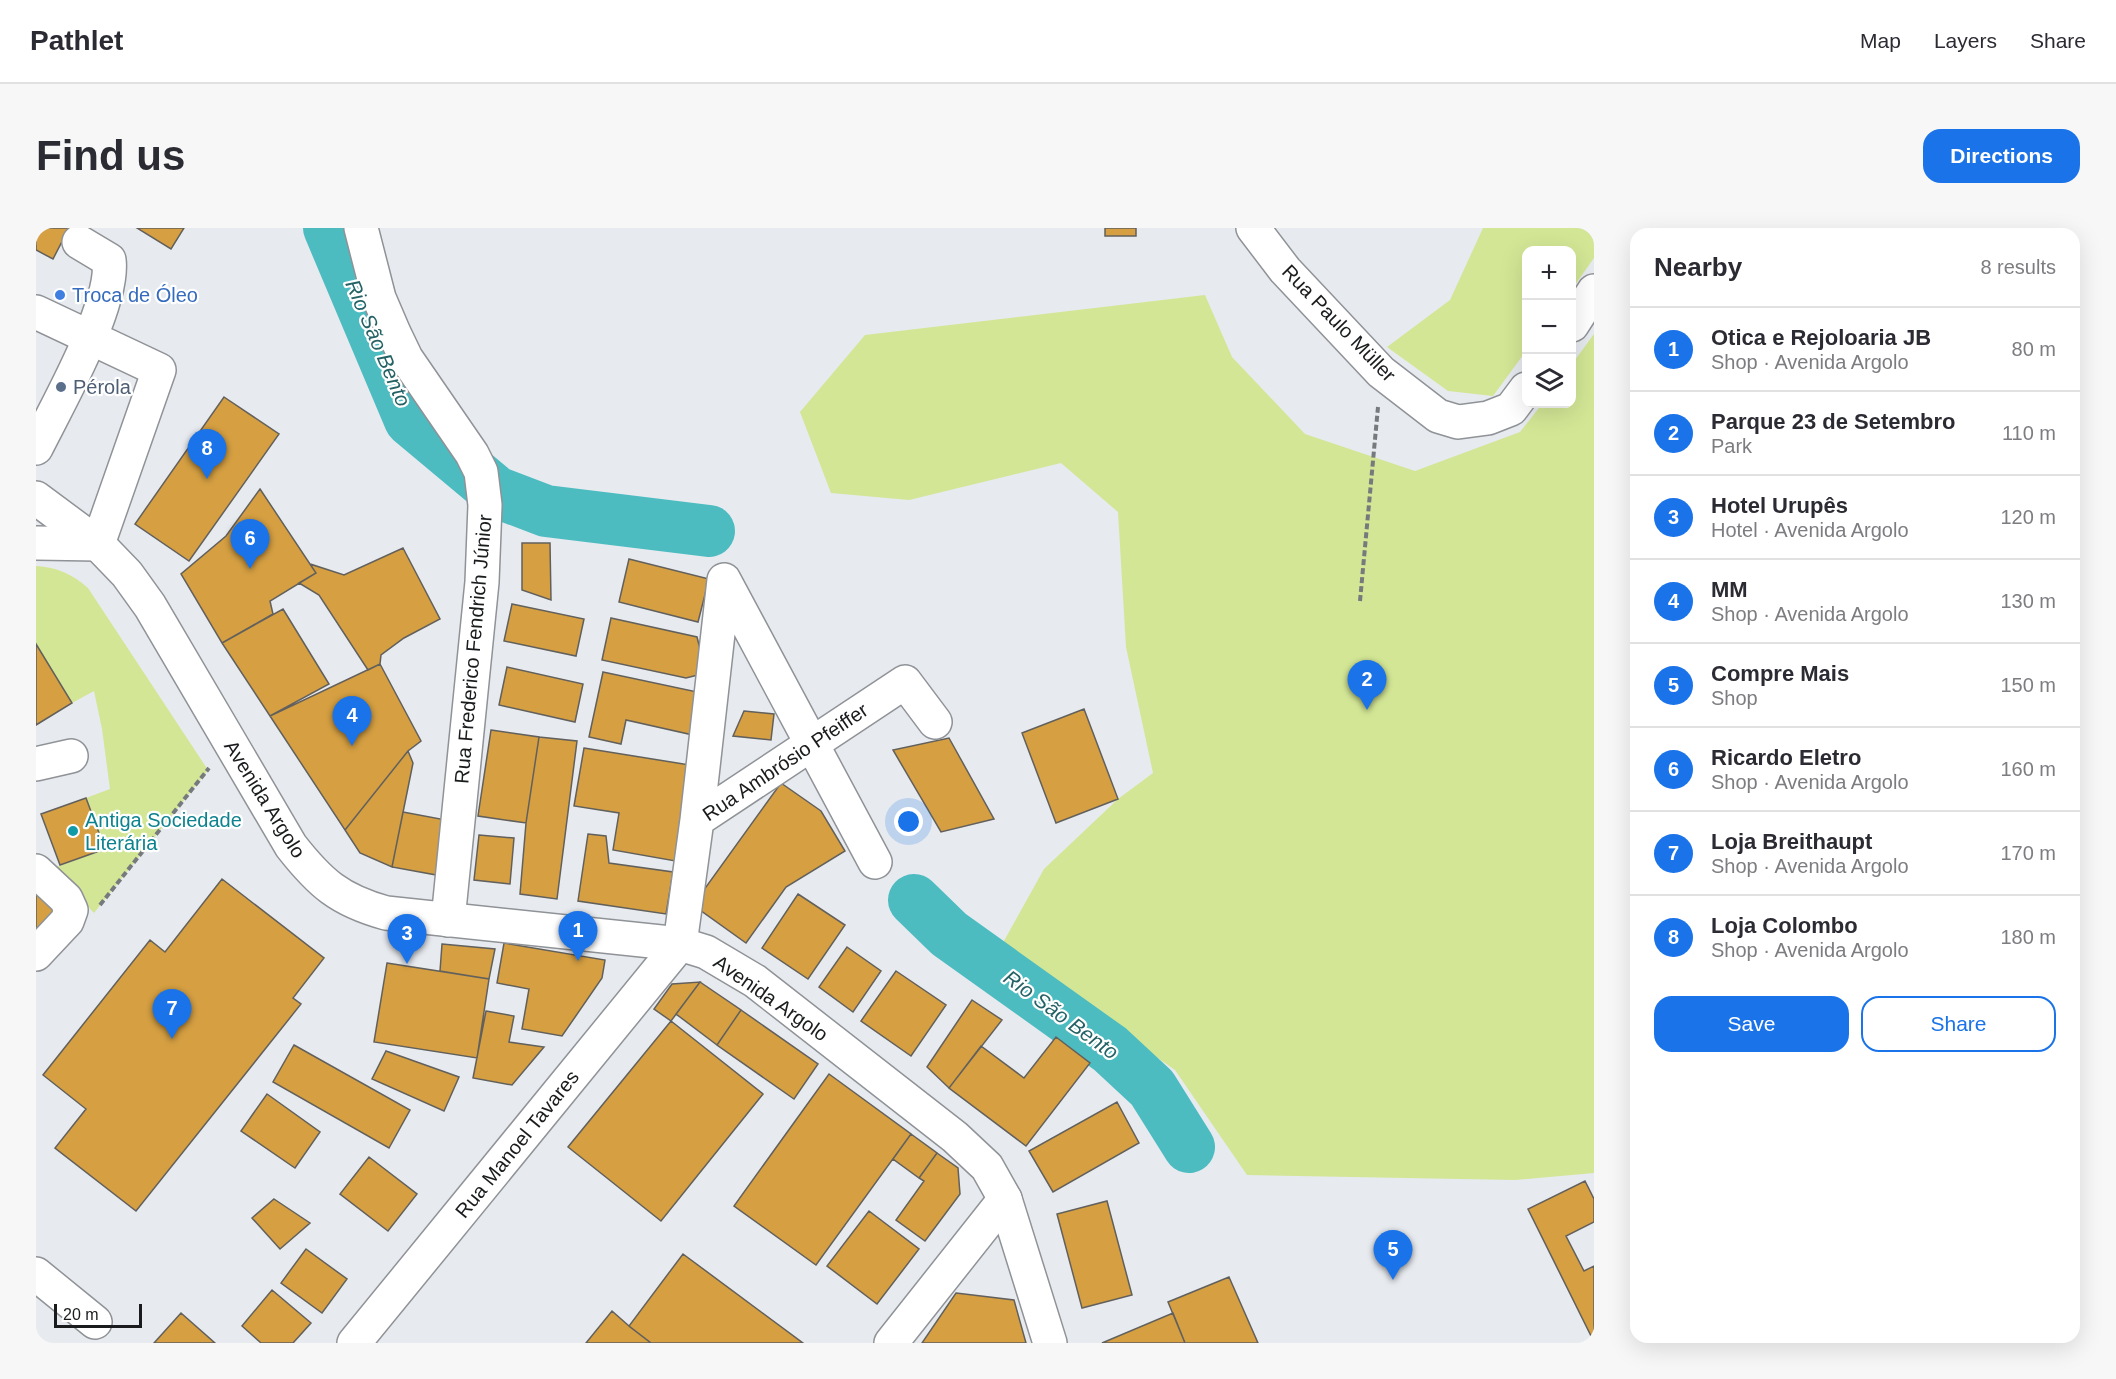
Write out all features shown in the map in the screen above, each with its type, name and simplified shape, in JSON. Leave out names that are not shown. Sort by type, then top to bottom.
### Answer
[{"type":"street","name":"Rua Frederico Fendrich Júnior","points":[[361,228],[380,298],[406,358],[472,454],[481,472],[485,505],[482,582],[448,920]]},
{"type":"street","name":"Rua Paulo Müller","points":[[1253,228],[1285,270],[1381,372],[1438,416],[1458,422],[1488,418],[1511,409],[1522,395]]},
{"type":"street","points":[[36,448],[90,338],[111,275],[109,260],[80,242]]},
{"type":"street","points":[[1576,319],[1594,291]]},
{"type":"street","points":[[36,312],[159,370],[98,544],[36,543]]},
{"type":"street","name":"Avenida Argolo","points":[[36,498],[98,544],[127,574],[150,606],[291,846],[314,876],[331,889],[368,908],[386,913],[680,944],[706,952],[755,981],[955,1137],[987,1167],[1005,1199],[1050,1343]]},
{"type":"street","points":[[697,820],[724,580],[875,862]]},
{"type":"street","name":"Rua Ambrósio Pfeiffer","points":[[680,944],[697,820],[905,682],[935,722]]},
{"type":"street","points":[[36,764],[71,756]]},
{"type":"street","points":[[36,872],[66,899],[71,910],[67,921],[36,954]]},
{"type":"street","name":"Rua Manoel Tavares","points":[[354,1343],[680,944]]},
{"type":"street","points":[[891,1343],[1005,1199]]},
{"type":"street","points":[[36,1274],[95,1322]]},
{"type":"path","points":[[1360,601],[1381,372]]},
{"type":"path","points":[[94,913],[210,767]]},
{"type":"green space","points":[[1483,228],[1594,228],[1594,258],[1576,283],[1576,246],[1522,246],[1522,356],[1493,396],[1448,391],[1387,347],[1450,300]]},
{"type":"green space","points":[[1205,295],[1232,357],[1305,434],[1415,471],[1520,432],[1539,408],[1576,408],[1576,359],[1594,334],[1594,1173],[1515,1180],[1247,1175],[1175,1070],[1000,948],[1044,869],[1118,799],[1153,773],[1126,647],[1118,512],[1061,463],[909,500],[831,493],[800,412],[865,335]]},
{"type":"green space","points":[[36,566],[64,572],[88,588],[208,770],[94,913],[51,869],[105,849],[86,798],[110,789],[102,729],[94,691],[72,703],[36,644]]},
{"type":"building","points":[[36,228],[69,228],[53,259],[36,250]]},
{"type":"building","points":[[137,228],[184,228],[171,249]]},
{"type":"building","points":[[1105,228],[1136,228],[1136,236],[1105,236]]},
{"type":"building","points":[[224,397],[279,434],[189,561],[135,524]]},
{"type":"building","points":[[260,489],[316,573],[270,601],[273,614],[222,643],[181,574],[226,536]]},
{"type":"building","points":[[522,543],[550,543],[551,600],[522,590]]},
{"type":"building","points":[[403,548],[440,619],[404,638],[381,655],[380,664],[368,670],[319,595],[299,583],[316,573],[310,564],[344,575]]},
{"type":"building","points":[[629,559],[709,579],[698,622],[619,602]]},
{"type":"building","points":[[512,604],[584,619],[576,656],[504,641]]},
{"type":"building","points":[[283,609],[329,684],[270,716],[222,643]]},
{"type":"building","points":[[611,618],[697,637],[706,673],[686,678],[602,660]]},
{"type":"building","points":[[36,644],[72,703],[36,725]]},
{"type":"building","points":[[380,664],[421,741],[408,751],[345,830],[270,716]]},
{"type":"building","points":[[507,667],[583,684],[575,722],[499,705]]},
{"type":"building","points":[[603,672],[702,693],[693,735],[626,720],[621,744],[589,737]]},
{"type":"building","points":[[1084,709],[1118,799],[1056,823],[1022,733]]},
{"type":"building","points":[[744,711],[774,714],[771,740],[733,736]]},
{"type":"building","points":[[491,730],[539,737],[526,823],[478,816]]},
{"type":"building","points":[[539,737],[577,741],[557,899],[520,894],[526,823]]},
{"type":"building","points":[[949,738],[994,819],[941,832],[893,750]]},
{"type":"building","points":[[584,748],[696,766],[681,862],[613,850],[619,813],[574,806]]},
{"type":"building","points":[[408,751],[413,763],[392,867],[360,853],[345,830]]},
{"type":"building","points":[[781,783],[821,811],[845,851],[786,887],[746,943],[693,905]]},
{"type":"building","name":"Antiga Sociedade Literária","points":[[86,798],[105,849],[60,865],[41,814]]},
{"type":"building","points":[[403,812],[446,820],[442,876],[392,867]]},
{"type":"building","points":[[588,834],[606,836],[609,863],[673,872],[666,914],[578,901]]},
{"type":"building","points":[[479,835],[514,838],[510,884],[474,880]]},
{"type":"building","points":[[222,879],[324,958],[293,998],[301,1004],[136,1211],[55,1148],[86,1109],[43,1075],[150,940],[165,952]]},
{"type":"building","points":[[36,892],[55,910],[36,931]]},
{"type":"building","points":[[798,894],[845,925],[808,979],[762,948]]},
{"type":"building","points":[[504,943],[605,960],[602,978],[562,1036],[522,1029],[529,989],[497,983]]},
{"type":"building","points":[[442,944],[495,949],[489,979],[440,971]]},
{"type":"building","points":[[847,947],[881,971],[853,1012],[819,987]]},
{"type":"building","points":[[387,963],[489,979],[477,1058],[374,1042]]},
{"type":"building","points":[[896,971],[946,1005],[911,1056],[861,1021]]},
{"type":"building","points":[[700,982],[671,1021],[654,1009],[672,984]]},
{"type":"building","points":[[700,982],[741,1010],[717,1045],[676,1014]]},
{"type":"building","points":[[972,1000],[1002,1020],[949,1088],[927,1067]]},
{"type":"building","points":[[741,1010],[818,1064],[794,1099],[717,1045]]},
{"type":"building","points":[[486,1011],[514,1016],[509,1042],[544,1047],[512,1085],[473,1078]]},
{"type":"building","points":[[671,1021],[763,1094],[661,1221],[568,1147]]},
{"type":"building","points":[[1056,1037],[1090,1063],[1026,1146],[949,1088],[981,1046],[1024,1078]]},
{"type":"building","points":[[294,1045],[410,1110],[389,1148],[273,1082]]},
{"type":"building","points":[[386,1051],[459,1077],[444,1111],[372,1079]]},
{"type":"building","points":[[829,1074],[911,1134],[816,1265],[734,1206]]},
{"type":"building","points":[[267,1094],[320,1132],[295,1168],[241,1131]]},
{"type":"building","points":[[1117,1102],[1139,1143],[1053,1192],[1029,1151]]},
{"type":"building","points":[[911,1134],[937,1153],[919,1178],[893,1159]]},
{"type":"building","points":[[937,1153],[958,1168],[960,1194],[925,1241],[896,1220],[924,1181],[919,1178]]},
{"type":"building","points":[[369,1157],[417,1194],[388,1231],[340,1194]]},
{"type":"building","points":[[1585,1181],[1594,1199],[1594,1222],[1566,1236],[1584,1271],[1594,1266],[1594,1342],[1528,1209]]},
{"type":"building","points":[[274,1199],[310,1223],[280,1249],[252,1218]]},
{"type":"building","points":[[1107,1201],[1132,1295],[1082,1308],[1057,1214]]},
{"type":"building","points":[[869,1211],[919,1249],[877,1304],[827,1266]]},
{"type":"building","points":[[306,1249],[347,1279],[322,1313],[281,1283]]},
{"type":"building","points":[[683,1254],[803,1343],[651,1343],[629,1326]]},
{"type":"building","points":[[1229,1277],[1258,1343],[1185,1343],[1168,1302]]},
{"type":"building","points":[[272,1290],[311,1323],[293,1343],[261,1343],[242,1326]]},
{"type":"building","points":[[956,1293],[1014,1300],[1026,1343],[922,1343]]},
{"type":"building","points":[[612,1311],[629,1326],[651,1343],[586,1343]]},
{"type":"building","points":[[181,1313],[215,1343],[154,1343]]},
{"type":"building","points":[[1173,1313],[1185,1343],[1102,1343]]},
{"type":"waterway","name":"Rio São Bento","points":[[329,228],[410,420],[496,492],[546,511],[709,531]]},
{"type":"waterway","name":"Rio São Bento","points":[[914,900],[949,934],[1110,1049],[1152,1088],[1189,1147]]},
{"type":"place","name":"Troca de Óleo","points":[[60,295]]},
{"type":"place","name":"Pérola","points":[[61,387]]},
{"type":"place","name":"Loja Colombo","points":[[207,479]]},
{"type":"place","name":"Ricardo Eletro","points":[[250,569]]},
{"type":"place","name":"Parque 23 de Setembro","points":[[1367,710]]},
{"type":"place","name":"MM","points":[[352,746]]},
{"type":"place","name":"Antiga Sociedade Literária","points":[[73,831]]},
{"type":"place","name":"Otica e Rejoloaria JB","points":[[578,961]]},
{"type":"place","name":"Hotel Urupês","points":[[407,964]]},
{"type":"place","name":"Loja Breithaupt","points":[[172,1039]]},
{"type":"place","name":"Compre Mais","points":[[1393,1280]]}]
